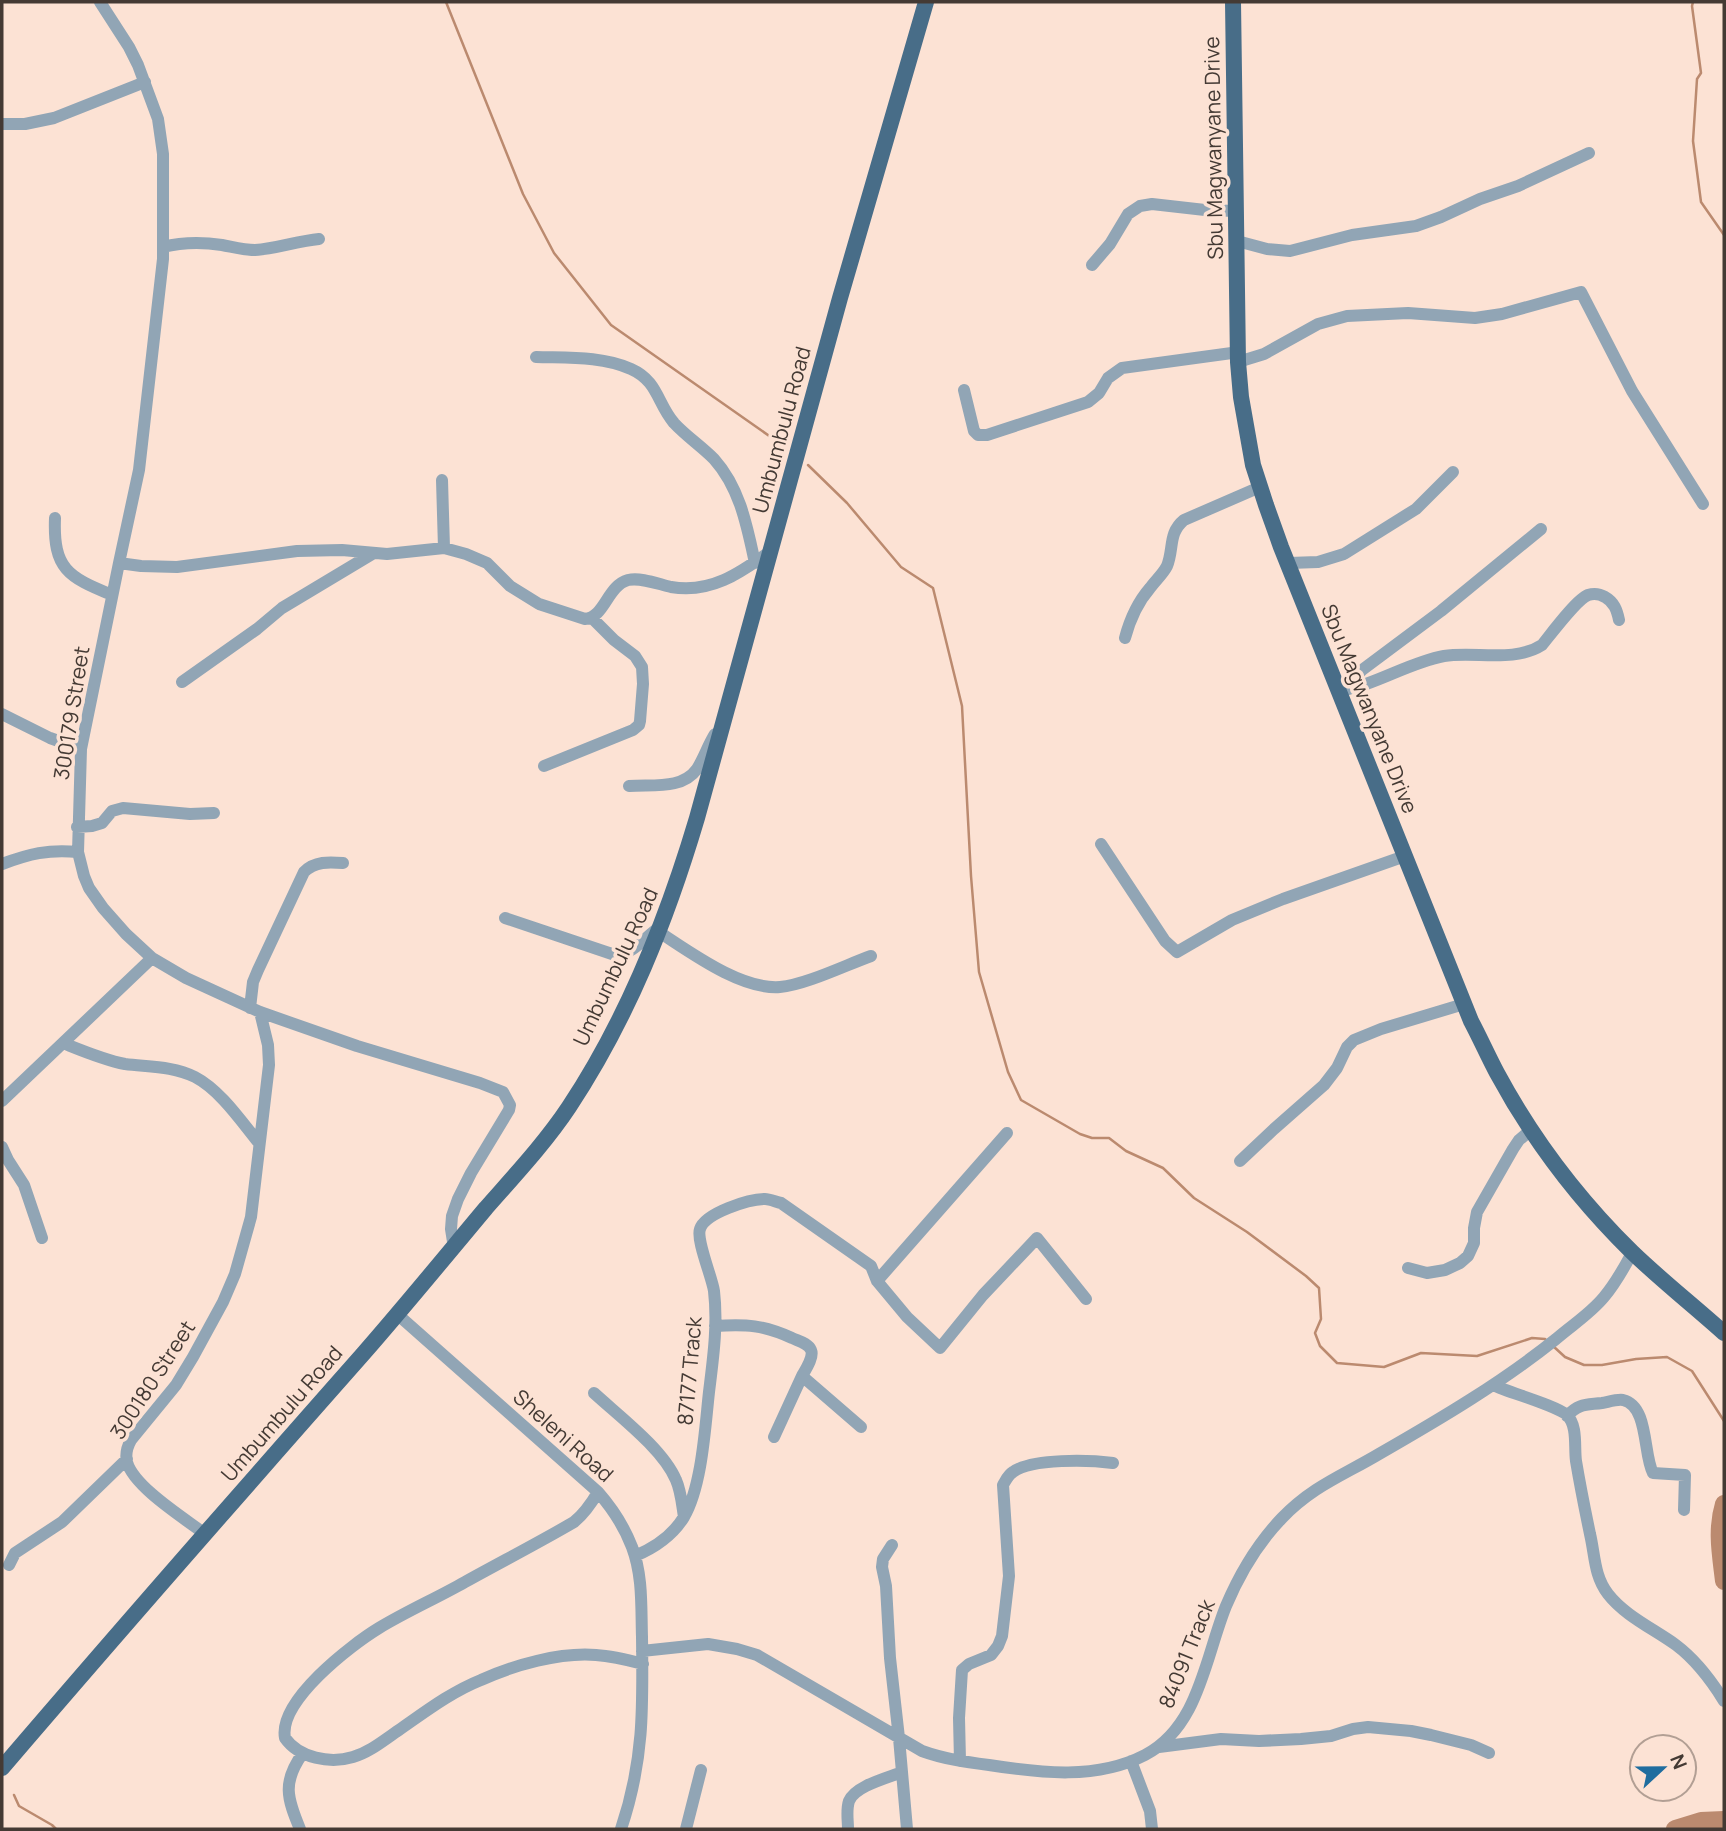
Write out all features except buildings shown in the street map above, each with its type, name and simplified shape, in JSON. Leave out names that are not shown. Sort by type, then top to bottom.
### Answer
[{"type":"main road","name":"Umbumbulu Road","points":[[2,1768],[527,1162],[569,1107],[616,1025],[660,929],[686,856],[840,298],[926,2]]},
{"type":"main road","name":"Sbu Magwanyane Drive","points":[[1233,2],[1239,357],[1243,408],[1260,487],[1281,547],[1346,688],[1405,856],[1464,1004],[1497,1073],[1531,1130],[1571,1184],[1632,1253],[1724,1333]]},
{"type":"street","name":"300179 Street","points":[[100,2],[129,47],[158,119],[163,154],[163,247],[143,447],[81,749],[78,852],[84,876],[89,888],[115,923],[152,958],[186,978],[255,1010],[357,1046],[503,1092],[507,1097],[509,1110],[458,1199],[450,1229],[454,1248]]},
{"type":"street","points":[[2,124],[25,124],[54,118],[145,82]]},
{"type":"street","points":[[1237,241],[1267,249],[1290,251],[1352,235],[1416,226],[1518,186],[1589,153]]},
{"type":"street","points":[[1092,265],[1110,244],[1128,214],[1140,206],[1152,204],[1236,211]]},
{"type":"street","points":[[163,247],[181,242],[252,250],[319,239]]},
{"type":"street","points":[[964,390],[974,432],[987,435],[1088,402],[1108,378],[1122,368],[1264,354],[1318,324],[1347,316],[1408,313],[1475,318],[1502,314],[1581,292],[1632,391],[1703,504]]},
{"type":"street","points":[[536,357],[607,361],[633,370],[650,382],[674,423],[705,450],[726,474],[747,523],[755,563]]},
{"type":"street","points":[[1289,563],[1318,562],[1344,554],[1416,509],[1453,472]]},
{"type":"street","points":[[443,480],[444,548]]},
{"type":"street","points":[[1125,638],[1139,601],[1167,566],[1171,538],[1180,524],[1260,487]]},
{"type":"street","points":[[55,518],[56,545],[72,576],[112,595]]},
{"type":"street","points":[[1346,688],[1362,670],[1441,611],[1541,528]]},
{"type":"street","points":[[118,563],[177,566],[298,551],[342,550],[387,554],[444,548],[487,563],[510,586],[539,604],[580,619],[592,618],[612,590],[627,580],[675,587],[706,587],[737,575],[771,551]]},
{"type":"street","points":[[182,682],[282,608],[372,554]]},
{"type":"street","points":[[1346,688],[1366,684],[1445,656],[1504,654],[1536,648],[1542,645],[1577,603],[1591,594],[1610,601],[1617,609],[1619,620]]},
{"type":"street","points":[[544,766],[633,730],[639,725],[642,667],[635,656],[592,618]]},
{"type":"street","points":[[2,714],[50,738],[81,749]]},
{"type":"street","points":[[629,786],[675,784],[690,777],[725,719]]},
{"type":"street","points":[[78,827],[102,823],[112,811],[123,808],[190,814],[214,813]]},
{"type":"street","points":[[1101,844],[1158,932],[1172,950],[1177,952],[1232,920],[1405,856]]},
{"type":"street","points":[[2,864],[55,850],[78,852]]},
{"type":"street","points":[[255,1010],[253,982],[304,872],[324,862],[344,863]]},
{"type":"street","points":[[505,918],[615,956],[629,953],[650,933],[660,929],[698,958],[752,983],[777,988],[871,956]]},
{"type":"street","points":[[2,1101],[152,958]]},
{"type":"street","points":[[1240,1161],[1324,1085],[1354,1040],[1464,1004]]},
{"type":"street","name":"300180 Street","points":[[205,1534],[154,1495],[136,1476],[129,1466],[127,1450],[131,1440],[176,1385],[223,1302],[235,1273],[251,1217],[269,1065],[268,1045],[255,1010]]},
{"type":"street","points":[[63,1043],[124,1064],[168,1068],[192,1076],[211,1089],[260,1143]]},
{"type":"street","points":[[1408,1268],[1427,1273],[1445,1270],[1468,1256],[1474,1243],[1478,1212],[1513,1149],[1531,1130]]},
{"type":"street","points":[[1007,1133],[877,1281],[907,1317],[940,1348],[983,1295],[1037,1238],[1086,1299]]},
{"type":"street","points":[[2,1147],[24,1185],[42,1238]]},
{"type":"street","name":"87177 Track","points":[[681,1522],[690,1507],[698,1474],[706,1425],[715,1326],[711,1277],[699,1236],[701,1226],[708,1218],[737,1205],[767,1199],[781,1203],[863,1259],[871,1266],[877,1281]]},
{"type":"street","name":"84091 Track","points":[[303,1753],[338,1760],[360,1754],[461,1689],[484,1678],[547,1659],[574,1655],[643,1658],[708,1644],[737,1649],[768,1661],[922,1751],[937,1756],[1056,1773],[1086,1772],[1131,1761],[1159,1747],[1178,1727],[1200,1685],[1225,1609],[1255,1549],[1274,1526],[1314,1489],[1414,1434],[1493,1385],[1550,1344],[1603,1298],[1632,1253]]},
{"type":"street","name":"Sheleni Road","points":[[397,1314],[598,1492],[621,1523],[635,1556],[641,1586],[643,1658],[643,1720],[639,1757],[634,1790],[621,1829]]},
{"type":"street","points":[[715,1326],[761,1326],[810,1348],[812,1354],[774,1437]]},
{"type":"street","points":[[802,1376],[861,1427]]},
{"type":"street","points":[[1493,1385],[1567,1416],[1574,1432],[1577,1469],[1601,1584],[1620,1607],[1676,1645],[1702,1668],[1724,1701]]},
{"type":"street","points":[[594,1393],[654,1449],[671,1470],[680,1491],[681,1522],[656,1545],[635,1556]]},
{"type":"street","points":[[1567,1416],[1576,1407],[1621,1399],[1630,1403],[1638,1412],[1645,1432],[1653,1473],[1685,1475],[1684,1510]]},
{"type":"street","points":[[9,1565],[15,1553],[62,1522],[127,1459]]},
{"type":"street","points":[[960,1761],[962,1670],[969,1664],[991,1655],[1002,1636],[1009,1576],[1003,1485],[1014,1471],[1024,1466],[1066,1461],[1113,1463]]},
{"type":"street","points":[[300,1829],[288,1795],[288,1787],[294,1765],[303,1753],[290,1745],[284,1732],[290,1713],[302,1693],[330,1665],[379,1628],[573,1522],[591,1506],[598,1492]]},
{"type":"street","points":[[892,1545],[883,1559],[882,1567],[907,1829]]},
{"type":"street","points":[[1159,1747],[1220,1739],[1301,1739],[1331,1736],[1353,1728],[1368,1727],[1431,1735],[1471,1745],[1489,1753]]},
{"type":"street","points":[[1131,1761],[1150,1811],[1152,1829]]},
{"type":"street","points":[[686,1829],[701,1770]]},
{"type":"street","points":[[848,1829],[849,1803],[855,1793],[902,1772]]},
{"type":"waterway","points":[[446,2],[523,194],[554,253],[611,325],[775,440]]},
{"type":"waterway","points":[[1693,2],[1701,73],[1697,79],[1693,141],[1701,202],[1724,235]]},
{"type":"waterway","points":[[808,465],[847,503],[901,567],[933,588],[962,706],[979,972],[1008,1072],[1021,1100],[1080,1134],[1092,1138],[1109,1138],[1126,1151],[1163,1168],[1194,1198],[1247,1232],[1306,1276],[1319,1288],[1321,1319],[1315,1333],[1320,1346],[1337,1363],[1384,1367],[1421,1353],[1477,1356],[1532,1338],[1545,1339],[1548,1342]]},
{"type":"waterway","points":[[1553,1346],[1565,1357],[1584,1365],[1667,1357],[1692,1371],[1724,1421]]},
{"type":"waterway","points":[[1724,1504],[1720,1533],[1724,1581]]},
{"type":"waterway","points":[[14,1795],[19,1806],[56,1829]]},
{"type":"waterway","points":[[1675,1829],[1701,1821],[1724,1820]]}]
